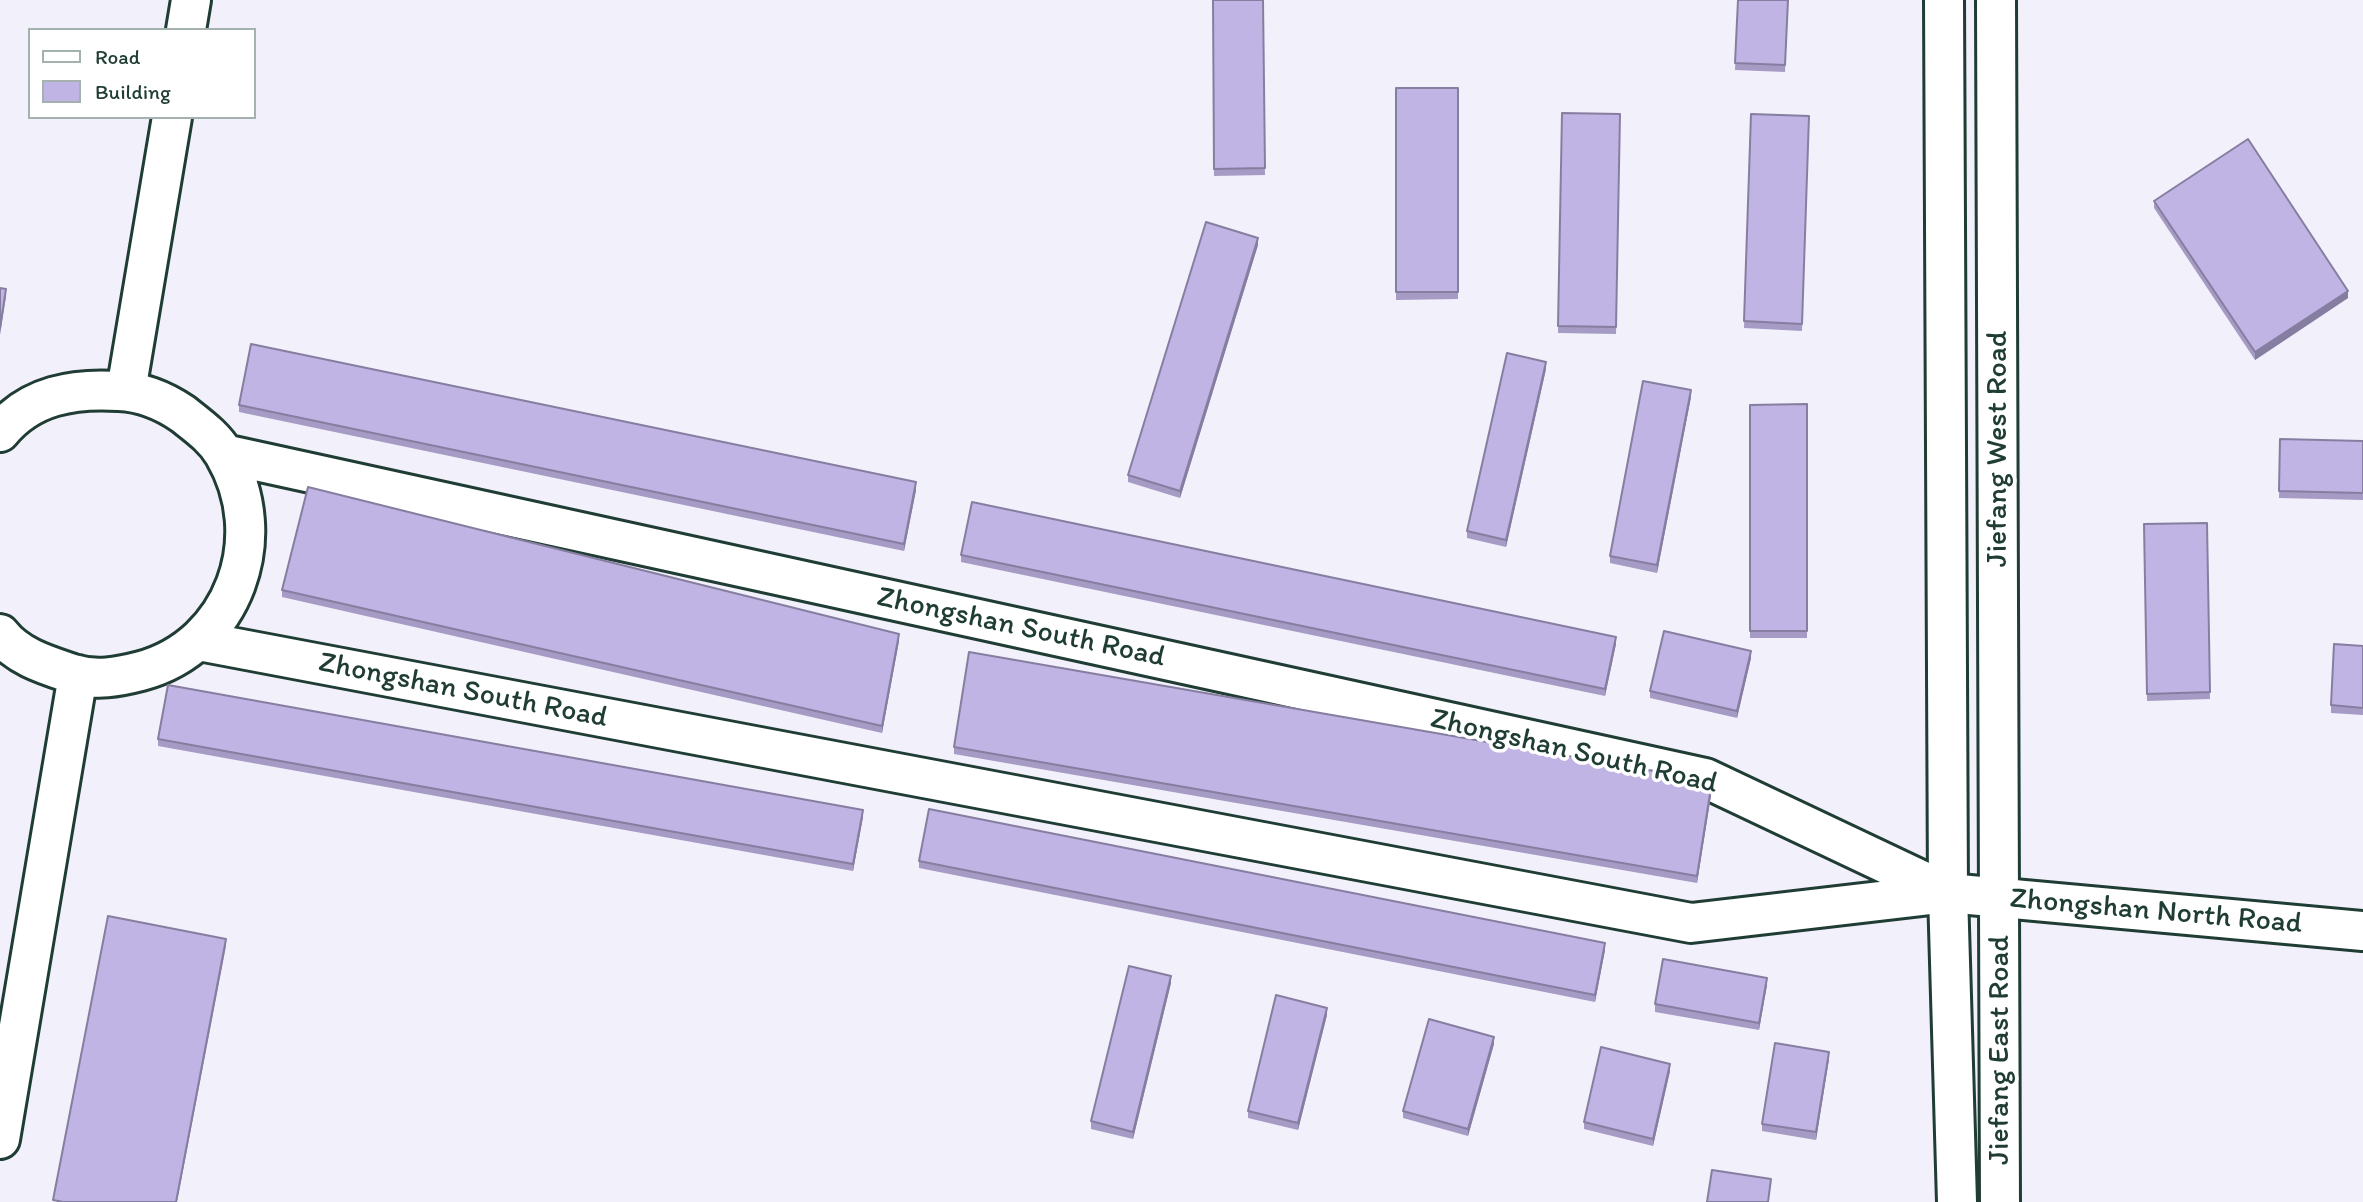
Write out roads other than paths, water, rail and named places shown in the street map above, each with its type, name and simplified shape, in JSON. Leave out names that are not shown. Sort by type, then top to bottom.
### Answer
[{"type":"street","points":[[186,28],[191,0]]},
{"type":"street","points":[[1944,0],[1948,892],[1956,1202]]},
{"type":"street","name":"Jiefang West Road","points":[[1996,0],[2001,898]]},
{"type":"street","points":[[125,391],[172,119]]},
{"type":"street","points":[[0,634],[36,662],[78,675],[116,678],[164,665],[199,642],[230,602],[243,571],[244,501],[224,454],[205,430],[163,401],[125,391],[82,389],[55,395],[4,423]]},
{"type":"street","name":"Zhongshan South Road","points":[[224,454],[1705,778],[1948,892]]},
{"type":"street","name":"Zhongshan South Road","points":[[199,642],[1691,923],[1948,892]]},
{"type":"street","points":[[0,1139],[78,675]]},
{"type":"street","name":"Zhongshan North Road","points":[[1948,892],[2363,931]]},
{"type":"street","name":"Jiefang East Road","points":[[2000,1202],[2001,898]]}]
